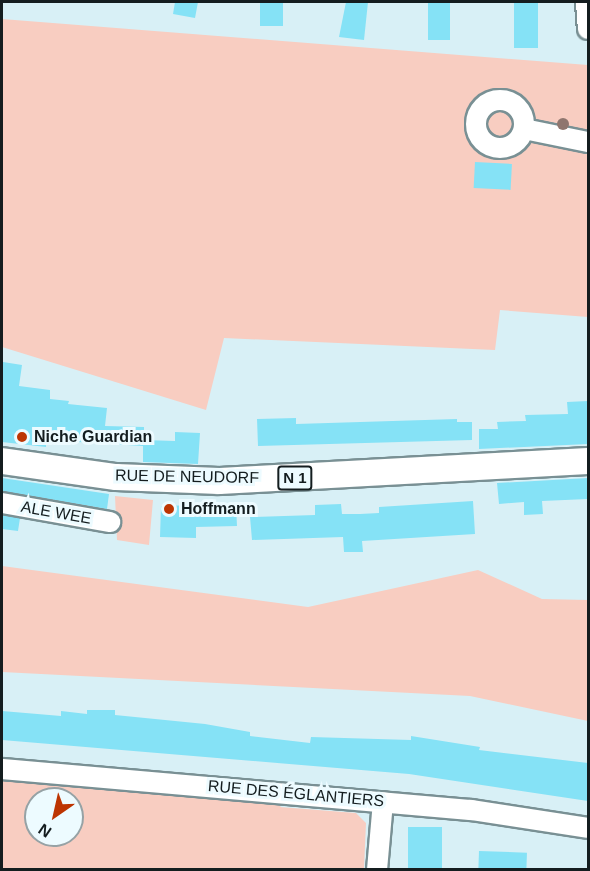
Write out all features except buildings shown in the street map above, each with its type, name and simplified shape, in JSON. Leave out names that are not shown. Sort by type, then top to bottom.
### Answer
[{"type":"main road","name":"RUE DE NEUDORF","points":[[2,461],[116,477],[219,481],[588,461]]},
{"type":"street","points":[[586,2],[588,29]]},
{"type":"street","points":[[524,129],[588,142]]},
{"type":"street","name":"ALE WEE","points":[[2,503],[110,522]]},
{"type":"street","name":"RUE DES ÉGLANTIERS","points":[[2,770],[383,801],[588,828]]},
{"type":"street","points":[[377,870],[383,801]]},
{"type":"shaded area","points":[[2,19],[588,65],[588,317],[500,310],[495,350],[224,338],[206,410],[2,347]]},
{"type":"shaded area","points":[[115,496],[153,500],[149,545],[117,540]]},
{"type":"shaded area","points":[[2,566],[308,607],[478,570],[542,599],[588,600],[588,721],[470,696],[2,672]]},
{"type":"shaded area","points":[[2,769],[292,794],[280,807],[356,813],[366,823],[364,869],[2,869]]},
{"type":"place","name":"Niche Guardian","points":[[22,437]]},
{"type":"place","name":"Hoffmann","points":[[169,509]]}]
